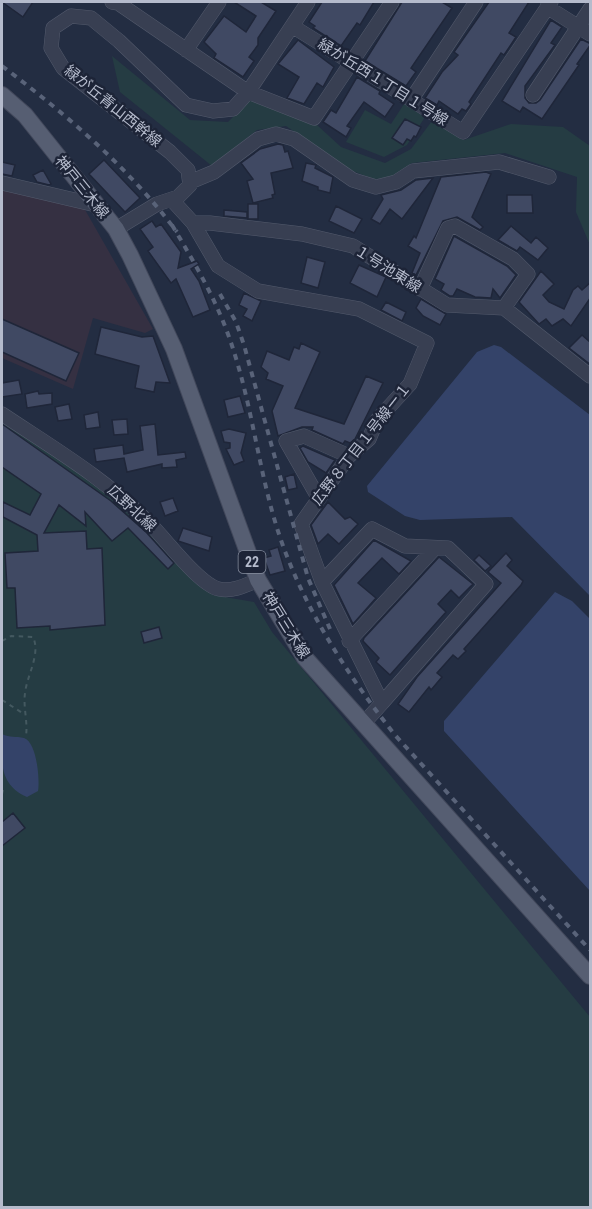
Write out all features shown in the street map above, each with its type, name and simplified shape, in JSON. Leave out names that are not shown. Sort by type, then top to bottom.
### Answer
[{"type":"main road","name":"神戸三木線","points":[[2,95],[25,115],[116,229],[174,349],[258,580],[305,658],[591,976]]},
{"type":"street","points":[[112,2],[248,92],[315,118],[392,2]]},
{"type":"street","points":[[186,50],[219,2]]},
{"type":"street","name":"緑が丘青山西幹線","points":[[190,182],[188,170],[170,152],[63,68],[51,48],[53,28],[71,16],[91,18],[119,41],[186,105],[213,111],[232,109],[248,92],[308,2]]},
{"type":"street","points":[[411,100],[476,2]]},
{"type":"street","points":[[549,4],[585,30]]},
{"type":"street","name":"緑が丘西１丁目１号線","points":[[292,26],[463,132],[549,4]]},
{"type":"street","points":[[533,95],[585,30],[591,9]]},
{"type":"street","points":[[116,229],[157,204],[172,200],[190,185],[190,182],[214,172],[258,139],[276,134],[294,139],[353,180],[376,188],[396,182],[413,171],[499,162],[549,177]]},
{"type":"street","points":[[2,183],[96,205]]},
{"type":"street","points":[[172,200],[193,223]]},
{"type":"street","name":"１号池東線","points":[[193,223],[302,234],[353,246],[447,305],[504,308]]},
{"type":"street","name":"広野８丁目１号線ー１","points":[[193,223],[218,266],[258,291],[359,309],[427,343],[410,384],[377,420],[369,439],[349,456],[318,496],[301,524],[322,582],[349,641],[382,703]]},
{"type":"street","points":[[420,289],[448,228],[455,226],[513,259],[528,273],[504,308],[591,376]]},
{"type":"street","name":"広野北線","points":[[2,414],[93,473],[141,516],[205,581],[218,589],[236,589],[258,580]]},
{"type":"street","points":[[318,496],[286,441],[303,436],[349,456]]},
{"type":"street","points":[[322,582],[372,529],[405,546],[448,548],[486,584],[364,723]]},
{"type":"street","points":[[349,641],[435,548]]},
{"type":"path","points":[[2,641],[19,636],[33,637],[35,640],[36,650],[25,691],[26,736]]},
{"type":"path","points":[[2,700],[26,716]]},
{"type":"path","points":[[2,794],[3,790]]},
{"type":"shaded area","points":[[112,56],[190,120],[228,122],[250,100],[317,125],[341,147],[385,163],[411,149],[432,121],[464,140],[511,124],[563,127],[590,146],[590,245],[576,212],[577,177],[505,153],[412,163],[389,178],[373,179],[348,169],[286,126],[257,130],[212,166],[120,92]]},
{"type":"shaded area","points":[[404,104],[425,117],[407,145],[384,157],[346,142],[365,110],[391,124]]},
{"type":"shaded area","points":[[2,189],[84,208],[153,329],[145,333],[93,318],[73,389],[2,358]]},
{"type":"shaded area","points":[[2,417],[95,479],[213,595],[254,602],[272,632],[590,1017],[590,1207],[2,1207]]},
{"type":"water","points":[[494,345],[501,347],[590,415],[590,596],[512,517],[420,520],[405,516],[368,492],[367,486],[477,352]]},
{"type":"water","points":[[555,592],[572,601],[590,619],[590,891],[444,731],[444,721]]},
{"type":"water","points":[[2,734],[24,738],[35,754],[39,786],[38,791],[27,797],[18,792],[7,780],[2,764]]},
{"type":"building","points":[[2,2],[33,2],[23,17]]},
{"type":"building","points":[[234,2],[261,2],[276,11],[258,38],[258,45],[249,57],[254,61],[243,77],[214,58],[216,54],[204,42],[224,16],[246,32],[256,16]]},
{"type":"building","points":[[322,2],[374,2],[360,25],[357,23],[341,46],[313,28],[315,26],[309,22]]},
{"type":"building","points":[[402,2],[442,2],[452,8],[411,68],[416,72],[406,86],[365,61]]},
{"type":"building","points":[[489,2],[529,2],[509,33],[516,37],[504,55],[501,53],[469,102],[471,104],[466,111],[462,109],[458,114],[439,101],[437,105],[425,98],[442,72],[458,55],[454,52]]},
{"type":"building","points":[[551,20],[562,27],[551,43],[555,45],[525,86],[525,98],[529,103],[536,103],[540,100],[581,39],[591,44],[542,119],[523,107],[520,112],[502,101]]},
{"type":"building","points":[[298,40],[334,67],[323,87],[317,83],[304,104],[287,98],[299,77],[278,64]]},
{"type":"building","points":[[357,77],[380,91],[379,94],[394,104],[385,117],[364,102],[347,126],[351,128],[346,137],[323,122],[331,110],[336,113]]},
{"type":"building","points":[[405,119],[421,127],[416,137],[414,136],[411,141],[407,139],[403,145],[392,138]]},
{"type":"building","points":[[278,144],[283,145],[285,152],[288,151],[293,168],[271,173],[275,194],[272,195],[273,198],[253,203],[247,181],[253,179],[241,163],[260,149]]},
{"type":"building","points":[[104,160],[140,198],[125,212],[89,174]]},
{"type":"building","points":[[2,162],[15,165],[12,176],[2,174]]},
{"type":"building","points":[[306,163],[316,165],[315,168],[333,177],[330,193],[318,190],[318,187],[302,181]]},
{"type":"building","points":[[43,170],[51,184],[49,185],[37,182],[33,175]]},
{"type":"building","points":[[486,172],[491,174],[472,217],[483,227],[480,230],[457,217],[443,221],[416,275],[412,273],[420,253],[408,246],[414,236],[416,238],[441,177]]},
{"type":"building","points":[[433,178],[402,219],[390,209],[380,224],[371,219],[383,199],[381,195],[401,190],[416,180]]},
{"type":"building","points":[[507,195],[532,195],[533,213],[507,213]]},
{"type":"building","points":[[248,204],[258,204],[258,219],[248,219]]},
{"type":"building","points":[[336,206],[362,219],[354,233],[329,221]]},
{"type":"building","points":[[224,210],[247,212],[247,218],[224,216]]},
{"type":"building","points":[[152,221],[156,227],[161,224],[181,252],[178,268],[197,261],[199,264],[191,269],[199,281],[210,310],[193,317],[176,279],[171,283],[148,251],[153,247],[140,229]]},
{"type":"building","points":[[511,226],[531,243],[536,237],[548,248],[538,260],[520,247],[517,251],[498,240]]},
{"type":"building","points":[[454,236],[507,266],[516,275],[500,298],[493,289],[491,298],[475,297],[457,289],[453,296],[450,296],[441,290],[444,284],[435,279]]},
{"type":"building","points":[[307,257],[325,262],[318,288],[301,283]]},
{"type":"building","points":[[359,265],[386,277],[377,297],[350,283]]},
{"type":"building","points":[[541,271],[554,284],[543,295],[549,302],[564,309],[573,290],[578,286],[582,290],[591,282],[591,297],[571,326],[563,319],[552,326],[546,319],[539,324],[519,302]]},
{"type":"building","points":[[244,293],[261,301],[252,321],[243,316],[247,309],[239,305]]},
{"type":"building","points":[[421,299],[446,314],[440,325],[423,316],[416,308]]},
{"type":"building","points":[[386,302],[406,312],[402,321],[381,310]]},
{"type":"building","points":[[2,319],[79,353],[66,381],[2,352]]},
{"type":"building","points":[[101,327],[142,337],[153,336],[170,383],[156,382],[154,392],[135,388],[139,366],[95,354]]},
{"type":"building","points":[[582,335],[591,343],[591,365],[569,348]]},
{"type":"building","points":[[301,343],[320,352],[295,408],[344,424],[366,376],[383,383],[355,439],[350,443],[345,441],[343,444],[312,430],[313,427],[302,427],[278,436],[272,411],[283,386],[266,379],[268,373],[261,367],[267,351],[289,360],[294,347],[299,349]]},
{"type":"building","points":[[19,380],[22,394],[2,397],[2,383]]},
{"type":"building","points":[[38,391],[39,394],[52,393],[52,404],[27,408],[25,394]]},
{"type":"building","points":[[240,396],[245,413],[228,417],[224,400]]},
{"type":"building","points":[[69,404],[72,419],[58,421],[55,407]]},
{"type":"building","points":[[98,412],[100,427],[86,429],[84,415]]},
{"type":"building","points":[[127,419],[128,434],[114,435],[112,420]]},
{"type":"building","points":[[2,424],[111,501],[146,532],[174,563],[168,569],[128,528],[112,541],[85,512],[86,526],[59,505],[44,533],[86,531],[87,549],[102,548],[105,625],[50,630],[50,626],[17,628],[15,588],[7,588],[5,553],[38,551],[37,535],[3,517],[3,502],[30,515],[41,494],[2,467]]},
{"type":"building","points":[[155,424],[158,455],[185,452],[186,458],[176,460],[177,467],[162,468],[162,464],[127,472],[124,458],[96,462],[94,449],[123,445],[124,454],[143,450],[140,426]]},
{"type":"building","points":[[229,429],[246,433],[241,453],[244,461],[234,465],[226,449],[230,448],[230,443],[224,442],[221,431]]},
{"type":"building","points":[[303,446],[335,460],[326,473],[308,462],[300,448]]},
{"type":"building","points":[[294,474],[297,488],[288,490],[285,477]]},
{"type":"building","points":[[173,498],[178,511],[165,516],[160,502]]},
{"type":"building","points":[[328,502],[345,519],[350,517],[358,524],[339,544],[328,534],[318,544],[311,525]]},
{"type":"building","points":[[183,528],[212,537],[209,551],[178,541]]},
{"type":"building","points":[[374,540],[411,561],[399,574],[382,558],[358,583],[376,598],[353,624],[334,585]]},
{"type":"building","points":[[278,547],[285,571],[270,575],[264,558],[271,556],[269,550]]},
{"type":"building","points":[[506,553],[512,560],[507,566],[523,581],[521,585],[464,649],[466,651],[458,659],[453,655],[437,673],[442,677],[431,690],[429,687],[409,712],[398,704],[417,677],[501,583],[488,572]]},
{"type":"building","points":[[479,555],[491,566],[485,571],[474,560]]},
{"type":"building","points":[[439,557],[473,584],[459,598],[451,590],[438,604],[446,612],[390,675],[376,662],[379,658],[363,641],[364,638]]},
{"type":"building","points":[[159,627],[162,638],[144,643],[141,632]]},
{"type":"building","points":[[13,813],[25,828],[2,846],[2,822]]},
{"type":"railway","points":[[2,66],[96,143],[138,186],[177,232]]},
{"type":"railway","points":[[172,225],[222,319],[241,375],[274,520],[292,569],[331,644],[361,690],[395,735],[590,950]]},
{"type":"railway","points":[[220,294],[236,322],[244,345],[308,578],[330,629]]}]
